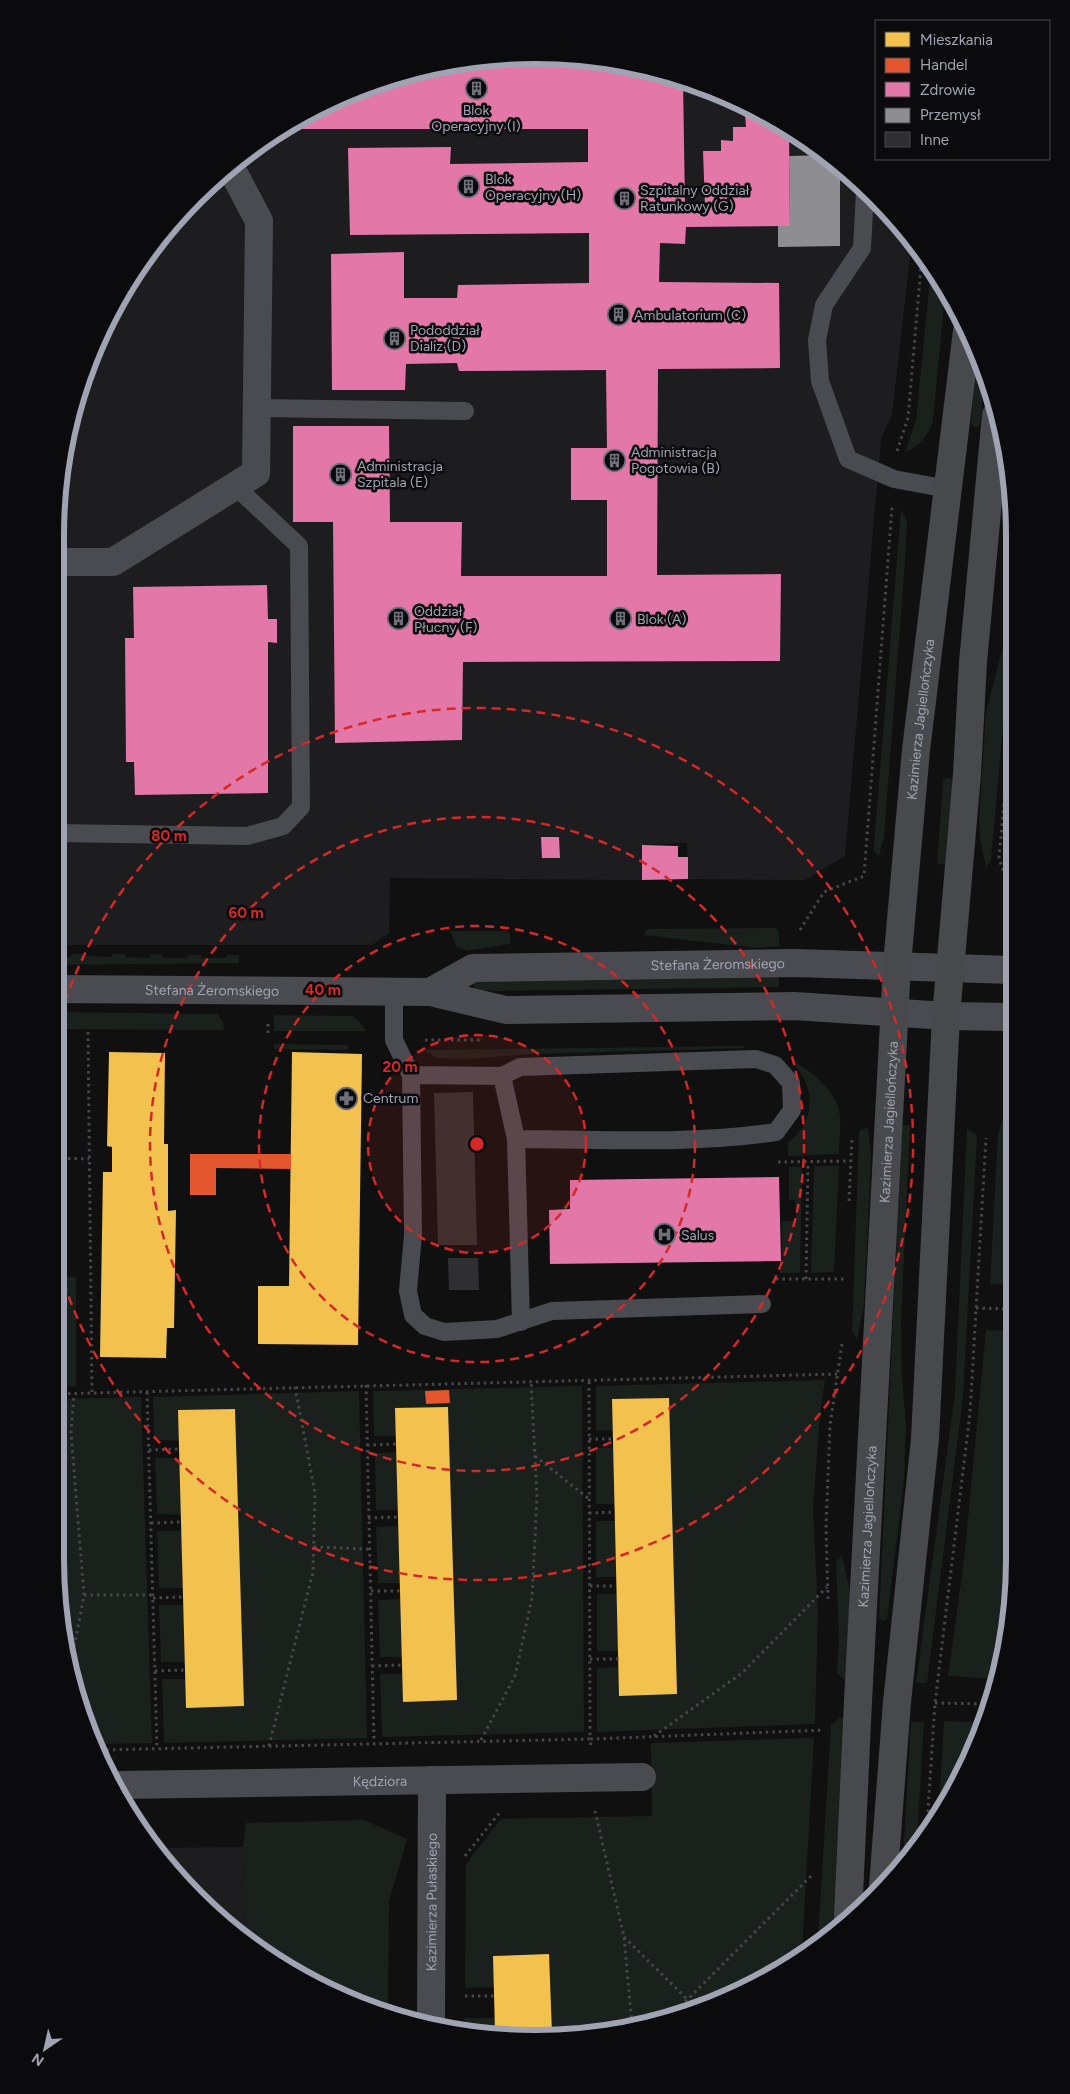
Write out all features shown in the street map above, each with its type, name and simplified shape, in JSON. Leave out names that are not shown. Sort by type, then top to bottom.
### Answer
[{"type":"main road","name":"Kazimierza Jagiellończyka","points":[[848,1911],[897,965],[916,750],[965,344]]},
{"type":"main road","points":[[884,1875],[897,1702],[925,1439],[946,1016],[967,774],[973,662],[994,432]]},
{"type":"street","points":[[64,562],[113,562],[256,473],[259,221],[234,173]]},
{"type":"street","name":"Stefana Żeromskiego","points":[[430,992],[473,968],[794,963],[1006,970]]},
{"type":"street","name":"Stefana Żeromskiego","points":[[64,989],[430,992],[506,1010],[794,1006],[946,1016],[1006,1017]]},
{"type":"street","name":"Kędziora","points":[[121,1784],[642,1777]]},
{"type":"street","name":"Kazimierza Pułaskiego","points":[[431,2018],[432,1780]]},
{"type":"lane","points":[[865,199],[862,248],[824,305],[817,340],[820,381],[848,459],[894,479],[948,489]]},
{"type":"lane","points":[[257,408],[465,411]]},
{"type":"lane","points":[[64,833],[247,836],[283,826],[301,807],[299,546],[234,485]]},
{"type":"lane","points":[[394,993],[394,1040],[411,1075],[413,1235],[408,1291],[412,1315],[425,1326],[444,1332],[497,1329],[552,1311],[762,1304]]},
{"type":"lane","points":[[411,1075],[502,1076],[520,1067],[756,1058],[775,1065],[791,1083],[792,1110],[776,1132],[746,1137],[686,1140],[516,1139]]},
{"type":"lane","points":[[502,1076],[516,1139],[521,1322]]},
{"type":"path","points":[[794,963],[800,926],[824,892],[864,876],[895,457],[908,418],[921,265]]},
{"type":"path","points":[[1006,780],[999,858],[1006,880]]},
{"type":"path","points":[[88,1032],[92,1393]]},
{"type":"path","points":[[849,1210],[852,1138]]},
{"type":"path","points":[[927,1821],[935,1703],[970,1413],[986,1138]]},
{"type":"path","points":[[64,1158],[89,1158]]},
{"type":"path","points":[[806,1279],[808,1162]]},
{"type":"path","points":[[846,1289],[847,1269]]},
{"type":"path","points":[[775,1279],[847,1279]]},
{"type":"path","points":[[976,1308],[1006,1309]]},
{"type":"path","points":[[828,1604],[826,1527],[830,1425],[843,1336]]},
{"type":"path","points":[[64,1394],[837,1374]]},
{"type":"path","points":[[588,1380],[590,1739],[596,1818],[624,1937],[632,2020]]},
{"type":"path","points":[[481,1741],[515,1676],[532,1598],[537,1497],[531,1381]]},
{"type":"path","points":[[366,1385],[374,1743]]},
{"type":"path","points":[[269,1746],[314,1572],[315,1493],[295,1387]]},
{"type":"path","points":[[147,1392],[157,1748]]},
{"type":"path","points":[[73,1652],[84,1595],[71,1432],[74,1394]]},
{"type":"path","points":[[589,1439],[613,1439]]},
{"type":"path","points":[[367,1445],[397,1444]]},
{"type":"path","points":[[149,1450],[180,1449]]},
{"type":"path","points":[[534,1456],[589,1499]]},
{"type":"path","points":[[589,1512],[614,1512]]},
{"type":"path","points":[[368,1518],[399,1517]]},
{"type":"path","points":[[151,1523],[181,1522]]},
{"type":"path","points":[[314,1547],[369,1549]]},
{"type":"path","points":[[590,1586],[616,1586]]},
{"type":"path","points":[[654,1736],[742,1673],[828,1586]]},
{"type":"path","points":[[371,1591],[400,1591]]},
{"type":"path","points":[[84,1595],[183,1597]]},
{"type":"path","points":[[590,1659],[619,1659]]},
{"type":"path","points":[[372,1666],[402,1665]]},
{"type":"path","points":[[155,1671],[185,1670]]},
{"type":"path","points":[[927,1703],[983,1704]]},
{"type":"path","points":[[105,1750],[590,1739],[824,1730]]},
{"type":"path","points":[[460,1862],[525,1779]]},
{"type":"path","points":[[680,2007],[814,1873]]},
{"type":"path","points":[[624,1937],[691,2003]]},
{"type":"path","points":[[459,1996],[494,1996]]},
{"type":"shaded area","points":[[535,64],[597,68],[627,73],[657,80],[715,100],[771,127],[822,161],[868,202],[911,250],[892,415],[881,439],[845,856],[805,880],[688,879],[687,843],[643,845],[642,880],[390,878],[389,933],[372,945],[64,945],[65,504],[68,473],[80,413],[100,355],[112,327],[143,273],[161,248],[202,202],[248,161],[273,143],[327,112],[355,100],[413,80],[443,73],[473,68]]},
{"type":"shaded area","points":[[930,278],[944,301],[933,421],[923,440],[905,453],[916,420]]},
{"type":"shaded area","points":[[976,371],[983,391],[980,424],[976,428],[971,424]]},
{"type":"shaded area","points":[[901,509],[907,522],[905,561],[884,837],[879,856],[874,851],[874,846]]},
{"type":"shaded area","points":[[1006,636],[1006,693],[991,861],[986,867],[980,839],[979,820],[986,712]]},
{"type":"shaded area","points":[[945,778],[950,778],[953,782],[947,865],[937,864],[943,782]]},
{"type":"shaded area","points":[[775,928],[779,932],[779,946],[757,948],[644,935],[647,929]]},
{"type":"shaded area","points":[[450,931],[507,931],[510,934],[510,944],[467,951],[456,946]]},
{"type":"shaded area","points":[[72,954],[111,957],[112,954],[125,954],[125,957],[150,958],[150,954],[163,955],[163,958],[187,958],[188,955],[201,955],[201,958],[226,958],[227,955],[239,955],[239,963],[64,965],[64,957],[71,957]]},
{"type":"shaded area","points":[[779,976],[779,987],[497,991],[480,990],[473,987],[476,981]]},
{"type":"shaded area","points":[[64,1012],[218,1014],[223,1022],[224,1030],[64,1029]]},
{"type":"shaded area","points":[[274,1015],[352,1016],[360,1022],[366,1031],[274,1031]]},
{"type":"shaded area","points":[[274,1044],[348,1045],[347,1050],[274,1049]]},
{"type":"shaded area","points":[[743,1046],[744,1048],[532,1054],[469,1059],[436,1058],[424,1050]]},
{"type":"shaded area","points":[[790,1059],[822,1082],[834,1098],[840,1116],[839,1154],[788,1156],[788,1143],[798,1134],[804,1123],[810,1102],[804,1080]]},
{"type":"shaded area","points":[[1006,1116],[1006,1285],[990,1284],[998,1135],[1002,1121]]},
{"type":"shaded area","points":[[902,1125],[910,1125],[901,1322],[902,1379],[906,1424],[904,1481],[887,1619],[883,1621],[879,1618]]},
{"type":"shaded area","points":[[868,1128],[871,1158],[864,1304],[857,1340],[852,1331],[859,1134],[860,1130]]},
{"type":"shaded area","points":[[967,1129],[977,1136],[963,1396],[927,1683],[916,1683],[955,1393]]},
{"type":"shaded area","points":[[814,1166],[839,1166],[834,1272],[811,1273]]},
{"type":"shaded area","points":[[789,1167],[802,1167],[800,1273],[780,1273],[780,1262],[782,1261],[782,1221],[796,1221],[795,1200],[789,1200]]},
{"type":"shaded area","points":[[64,1277],[76,1277],[76,1386],[64,1387]]},
{"type":"shaded area","points":[[986,1330],[1006,1331],[1005,1590],[1002,1621],[991,1679],[948,1676],[964,1560]]},
{"type":"shaded area","points":[[825,1380],[820,1415],[813,1508],[818,1612],[815,1724],[597,1732],[597,1668],[624,1667],[624,1651],[597,1651],[597,1594],[621,1594],[621,1577],[596,1577],[596,1521],[619,1521],[619,1504],[596,1504],[596,1448],[616,1447],[616,1430],[596,1431],[596,1386]]},
{"type":"shaded area","points":[[582,1386],[584,1732],[382,1737],[380,1674],[406,1674],[406,1657],[380,1657],[378,1600],[404,1599],[404,1583],[378,1583],[376,1527],[403,1526],[403,1510],[376,1510],[375,1453],[401,1452],[401,1436],[374,1436],[373,1391]]},
{"type":"shaded area","points":[[359,1391],[367,1738],[164,1743],[162,1679],[193,1679],[192,1662],[161,1662],[159,1605],[191,1605],[190,1588],[159,1588],[157,1531],[188,1531],[187,1515],[157,1514],[155,1458],[187,1458],[187,1441],[154,1440],[153,1397]]},
{"type":"shaded area","points":[[141,1397],[152,1743],[102,1744],[80,1681],[68,1621],[65,1590],[64,1399]]},
{"type":"shaded area","points":[[842,1555],[855,1614],[851,1680],[843,1679],[837,1673],[839,1638],[836,1563]]},
{"type":"shaded area","points":[[839,1718],[849,1718],[835,1922],[818,1936],[831,1725]]},
{"type":"shaded area","points":[[944,1721],[977,1722],[958,1767],[939,1801]]},
{"type":"shaded area","points":[[911,1722],[924,1722],[917,1835],[903,1853]]},
{"type":"shaded area","points":[[814,1738],[802,1947],[771,1967],[715,1994],[657,2014],[627,2021],[597,2026],[535,2030],[465,2025],[465,2018],[498,2018],[497,1987],[465,1988],[466,1864],[501,1819],[652,1816],[651,1743]]},
{"type":"shaded area","points":[[364,1820],[407,1839],[389,1902],[388,2006],[327,1982],[273,1951],[245,1930],[243,1847],[246,1823]]},
{"type":"shaded area","points":[[243,1847],[245,1930],[202,1892],[163,1848]]},
{"type":"building: Mieszkania","points":[[109,1052],[165,1053],[164,1144],[168,1144],[168,1211],[176,1210],[174,1328],[167,1328],[166,1358],[100,1357],[103,1172],[112,1172],[112,1147],[107,1146]]},
{"type":"building: Mieszkania","points":[[292,1052],[362,1054],[358,1345],[258,1344],[258,1286],[289,1286]]},
{"type":"building: Mieszkania","points":[[669,1398],[677,1694],[619,1696],[612,1399]]},
{"type":"building: Mieszkania","points":[[448,1407],[457,1700],[403,1702],[395,1408]]},
{"type":"building: Mieszkania","points":[[235,1409],[244,1706],[186,1708],[178,1410]]},
{"type":"building: Mieszkania","points":[[549,1954],[552,2029],[495,2028],[493,1956]]},
{"type":"building: Handel","points":[[190,1154],[291,1154],[291,1169],[216,1168],[216,1195],[190,1195]]},
{"type":"building: Handel","points":[[449,1390],[450,1403],[426,1404],[425,1391]]},
{"type":"building: Zdrowie","points":[[535,64],[597,68],[627,73],[683,88],[685,206],[705,206],[703,151],[721,151],[721,140],[733,141],[733,127],[746,127],[745,115],[749,115],[789,138],[790,226],[686,227],[685,244],[660,243],[659,282],[779,283],[780,368],[658,369],[657,575],[781,574],[780,661],[463,662],[462,740],[335,743],[333,522],[293,522],[293,426],[389,426],[390,522],[462,522],[461,576],[607,576],[607,500],[571,500],[571,448],[607,448],[606,370],[459,371],[457,363],[406,364],[405,390],[332,390],[331,254],[404,252],[404,298],[457,298],[458,285],[589,283],[589,233],[350,235],[348,148],[451,147],[450,164],[588,162],[588,129],[296,129],[327,112],[355,100],[413,80],[443,73],[473,68]]},
{"type":"building: Zdrowie","points":[[267,585],[268,619],[277,619],[277,643],[268,642],[268,793],[135,795],[134,762],[126,762],[125,638],[134,638],[133,587]]},
{"type":"building: Zdrowie","points":[[541,837],[559,837],[560,858],[542,858]]},
{"type":"building: Zdrowie","points":[[642,845],[678,846],[678,857],[688,857],[688,879],[642,880]]},
{"type":"building: Zdrowie","name":"Salus","points":[[779,1177],[781,1261],[550,1264],[549,1210],[570,1209],[570,1180]]},
{"type":"building: Przemysł","points":[[814,155],[840,176],[840,246],[778,247],[778,226],[790,226],[789,156]]},
{"type":"building: Inne","points":[[473,1092],[477,1245],[438,1245],[434,1093]]},
{"type":"building: Inne","points":[[448,1258],[478,1258],[479,1290],[449,1290]]},
{"type":"place","name":"Blok Operacyjny (I)","points":[[476,88]]},
{"type":"place","name":"Blok Operacyjny (H)","points":[[469,187]]},
{"type":"place","name":"Szpitalny Oddział Ratunkowy (G)","points":[[624,198]]},
{"type":"place","name":"Ambulatorium (C)","points":[[618,315]]},
{"type":"place","name":"Pododdział Dializ (D)","points":[[394,338]]},
{"type":"place","name":"Administracja Pogotowia (B)","points":[[615,460]]},
{"type":"place","name":"Administracja Szpitala (E)","points":[[341,474]]},
{"type":"place","name":"Oddział Płucny (F)","points":[[398,619]]},
{"type":"place","name":"Blok (A)","points":[[621,619]]},
{"type":"place","name":"Centrum","points":[[347,1098]]},
{"type":"place","name":"Salus","points":[[665,1235]]}]
